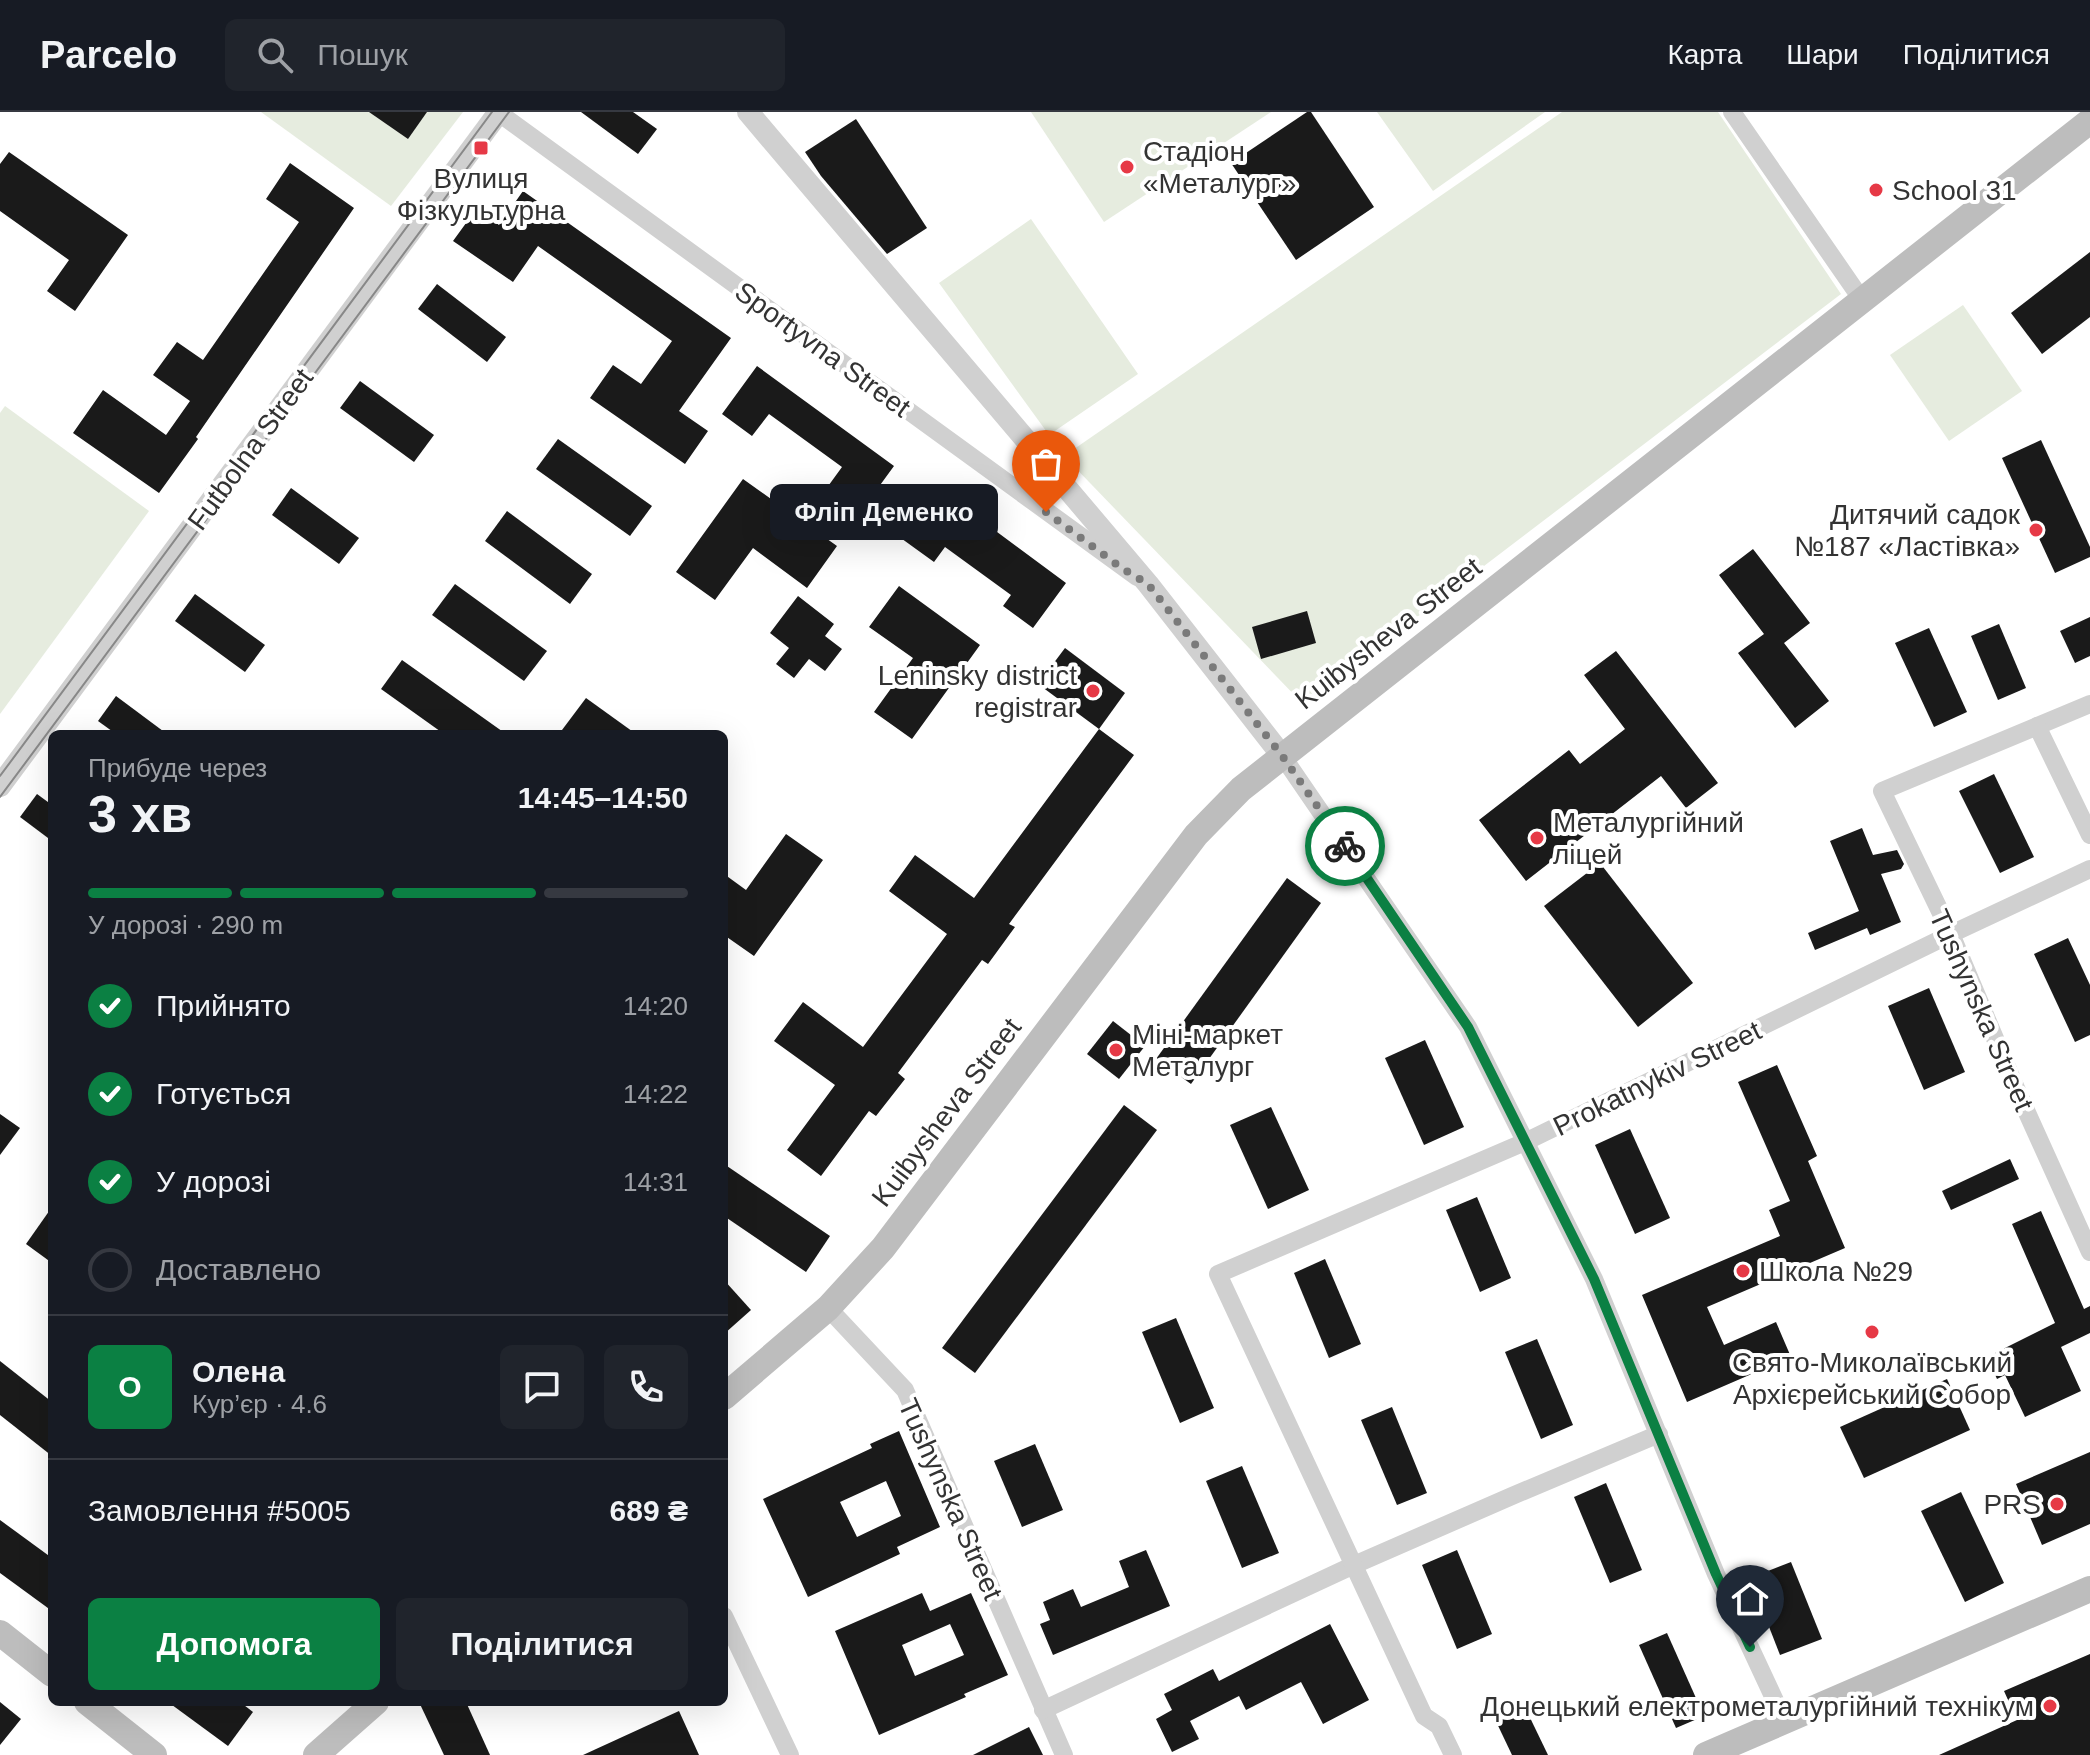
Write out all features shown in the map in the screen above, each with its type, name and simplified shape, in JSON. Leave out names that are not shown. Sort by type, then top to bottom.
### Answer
[{"type":"main road","name":"Kuibysheva Street","points":[[728,1394],[828,1308],[883,1248],[1196,835],[1241,789],[2090,121]]},
{"type":"main road","points":[[1706,1755],[2090,1589]]},
{"type":"main road","points":[[0,1633],[48,1671]]},
{"type":"main road","points":[[92,1706],[154,1755]]},
{"type":"main road","points":[[316,1755],[371,1706]]},
{"type":"street","name":"Sportyvna Street","points":[[499,112],[1110,560],[1148,584]]},
{"type":"street","name":"Futbolna Street","points":[[0,786],[499,112]]},
{"type":"street","name":"Sportyvna Street","points":[[748,112],[1148,584],[1283,757]]},
{"type":"street","points":[[1732,112],[1862,300]]},
{"type":"street","points":[[2090,704],[2037,726],[2090,835]]},
{"type":"street","name":"Tushynska Street","points":[[2037,726],[1882,791],[1951,934],[2015,1086],[2085,1228],[2090,1252]]},
{"type":"street","points":[[1283,757],[1468,1027],[1594,1279],[1716,1574],[1784,1720]]},
{"type":"street","name":"Prokatnykiv Street","points":[[1354,1565],[1218,1274],[1525,1142],[2090,869]]},
{"type":"street","name":"Tushynska Street","points":[[828,1308],[905,1390],[1064,1755]]},
{"type":"street","points":[[1043,1710],[1354,1565],[1659,1434]]},
{"type":"street","points":[[1354,1565],[1424,1716],[1439,1726],[1453,1755]]},
{"type":"street","points":[[728,1624],[790,1755]]},
{"type":"shaded area","points":[[261,112],[463,112],[391,206]]},
{"type":"shaded area","name":"Стадіон «Металург»","points":[[1031,112],[1271,112],[1104,222]]},
{"type":"shaded area","points":[[1377,112],[1545,112],[1433,191]]},
{"type":"shaded area","points":[[1562,112],[1718,112],[1841,294],[1303,704],[1064,456]]},
{"type":"shaded area","points":[[1031,219],[1138,374],[1049,435],[939,283]]},
{"type":"shaded area","points":[[1963,305],[2022,391],[1949,441],[1890,355]]},
{"type":"shaded area","points":[[5,406],[149,511],[0,714],[0,413]]},
{"type":"building","points":[[369,112],[427,112],[408,139]]},
{"type":"building","points":[[581,112],[633,112],[657,129],[638,154]]},
{"type":"building","points":[[1311,112],[1374,207],[1296,260],[1231,163]]},
{"type":"building","points":[[856,119],[927,228],[887,254],[821,176],[805,152]]},
{"type":"building","points":[[9,152],[128,235],[75,311],[47,291],[69,260],[0,211],[0,164]]},
{"type":"building","points":[[290,163],[354,208],[159,493],[73,433],[103,390],[166,435],[190,401],[153,375],[177,342],[203,360],[299,222],[266,199]]},
{"type":"building","points":[[523,191],[731,338],[679,411],[708,431],[685,464],[590,398],[613,365],[641,384],[672,341],[538,246],[513,282],[453,241],[477,208],[499,225]]},
{"type":"building","points":[[2090,252],[2090,317],[2042,354],[2011,313]]},
{"type":"building","points":[[437,284],[506,337],[487,362],[418,309]]},
{"type":"building","points":[[757,366],[894,466],[859,514],[826,489],[842,467],[769,414],[752,436],[722,414]]},
{"type":"building","points":[[360,381],[434,435],[414,462],[340,408]]},
{"type":"building","points":[[558,439],[652,506],[630,536],[536,469]]},
{"type":"building","points":[[2041,440],[2090,547],[2090,557],[2055,573],[2002,458]]},
{"type":"building","points":[[743,479],[837,546],[807,588],[753,548],[715,600],[676,572]]},
{"type":"building","points":[[935,486],[1066,583],[1033,628],[1003,606],[1011,595],[945,547],[934,562],[898,536]]},
{"type":"building","points":[[291,488],[359,538],[339,564],[272,515]]},
{"type":"building","points":[[507,511],[592,574],[570,604],[485,541]]},
{"type":"building","points":[[1753,549],[1810,623],[1784,643],[1829,701],[1795,728],[1738,653],[1764,634],[1719,575]]},
{"type":"building","points":[[455,584],[547,651],[524,681],[432,615]]},
{"type":"building","points":[[899,586],[980,645],[912,739],[874,712],[913,658],[869,627]]},
{"type":"building","points":[[195,594],[265,645],[245,672],[175,621]]},
{"type":"building","points":[[798,596],[834,624],[825,636],[842,649],[825,671],[809,659],[794,678],[776,664],[789,648],[770,633]]},
{"type":"building","points":[[1307,611],[1316,643],[1261,659],[1252,627]]},
{"type":"building","points":[[2090,617],[2090,656],[2075,663],[2060,631]]},
{"type":"building","points":[[1999,624],[2026,688],[1998,700],[1971,636]]},
{"type":"building","points":[[1929,628],[1967,712],[1934,727],[1895,643]]},
{"type":"building","points":[[1065,648],[1125,693],[1099,729],[1038,684]]},
{"type":"building","name":"Металургійний ліцей","points":[[1616,651],[1718,783],[1686,808],[1661,776],[1526,881],[1479,820],[1569,750],[1580,764],[1625,729],[1584,675]]},
{"type":"building","points":[[402,660],[500,730],[438,730],[381,689]]},
{"type":"building","points":[[116,696],[162,730],[110,730],[98,721]]},
{"type":"building","points":[[586,698],[630,730],[562,730]]},
{"type":"building","points":[[1099,729],[1134,755],[1009,924],[1015,927],[988,964],[982,960],[898,1073],[905,1079],[876,1116],[869,1111],[821,1176],[787,1150],[835,1085],[774,1041],[803,1002],[863,1047],[947,934],[889,891],[915,855],[974,898]]},
{"type":"building","points":[[1994,774],[2034,857],[2000,873],[1959,791]]},
{"type":"building","points":[[37,794],[48,802],[48,838],[20,817]]},
{"type":"building","points":[[1862,828],[1873,855],[1897,850],[1904,864],[1901,869],[1881,874],[1901,922],[1870,935],[1867,928],[1815,950],[1808,933],[1859,911],[1830,841]]},
{"type":"building","points":[[786,834],[823,860],[754,956],[728,938],[728,877],[746,890]]},
{"type":"building","points":[[1600,863],[1693,983],[1638,1027],[1544,906]]},
{"type":"building","points":[[1287,878],[1321,903],[1191,1084],[1156,1059]]},
{"type":"building","points":[[2068,938],[2090,985],[2090,1035],[2075,1042],[2034,954]]},
{"type":"building","points":[[1929,988],[1965,1072],[1924,1090],[1888,1006]]},
{"type":"building","name":"Міні-маркет Металург","points":[[1113,1021],[1145,1046],[1119,1079],[1087,1054]]},
{"type":"building","points":[[1425,1040],[1464,1127],[1424,1145],[1385,1058]]},
{"type":"building","name":"Школа №29","points":[[1777,1065],[1817,1156],[1808,1161],[1845,1248],[1707,1307],[1724,1345],[1776,1322],[1791,1357],[1687,1402],[1642,1295],[1780,1236],[1769,1210],[1790,1201],[1738,1082]]},
{"type":"building","points":[[1124,1105],[1157,1130],[975,1373],[942,1348]]},
{"type":"building","points":[[1271,1107],[1309,1190],[1268,1209],[1230,1125]]},
{"type":"building","points":[[0,1114],[20,1128],[0,1155]]},
{"type":"building","points":[[1630,1129],[1670,1218],[1635,1234],[1595,1145]]},
{"type":"building","points":[[2010,1159],[2019,1179],[1951,1210],[1942,1191]]},
{"type":"building","points":[[728,1167],[830,1236],[806,1272],[728,1219]]},
{"type":"building","points":[[1477,1197],[1511,1278],[1480,1292],[1446,1210]]},
{"type":"building","points":[[2041,1211],[2084,1309],[2090,1306],[2090,1333],[2061,1347],[2081,1391],[2025,1417],[2005,1375],[1997,1379],[1987,1357],[2055,1323],[2012,1224]]},
{"type":"building","points":[[48,1213],[48,1260],[26,1244]]},
{"type":"building","points":[[1325,1259],[1361,1344],[1329,1358],[1294,1273]]},
{"type":"building","points":[[728,1284],[751,1310],[728,1330]]},
{"type":"building","points":[[1176,1318],[1214,1408],[1180,1423],[1142,1332]]},
{"type":"building","points":[[1537,1339],[1573,1425],[1541,1439],[1505,1352]]},
{"type":"building","points":[[0,1361],[48,1399],[48,1453],[0,1415]]},
{"type":"building","points":[[1947,1379],[1970,1430],[1864,1478],[1840,1427]]},
{"type":"building","points":[[1392,1407],[1427,1493],[1397,1505],[1361,1420]]},
{"type":"building","points":[[899,1431],[940,1527],[897,1547],[900,1554],[808,1597],[763,1499],[872,1448],[870,1444]],"holes":[[[886,1481],[901,1516],[857,1537],[840,1502]]]},
{"type":"building","points":[[1035,1444],[1063,1510],[1022,1527],[994,1461]]},
{"type":"building","name":"PRS","points":[[2090,1452],[2090,1524],[2042,1545],[2016,1484]]},
{"type":"building","points":[[1242,1466],[1279,1553],[1242,1568],[1206,1481]]},
{"type":"building","points":[[1606,1483],[1642,1570],[1610,1583],[1574,1497]]},
{"type":"building","points":[[1961,1492],[2004,1583],[1965,1602],[1921,1511]]},
{"type":"building","points":[[0,1520],[48,1555],[48,1608],[0,1573]]},
{"type":"building","points":[[1146,1550],[1170,1606],[1053,1655],[1040,1624],[1050,1620],[1043,1602],[1073,1589],[1081,1607],[1129,1587],[1119,1561]]},
{"type":"building","points":[[1457,1550],[1492,1634],[1457,1649],[1422,1565]]},
{"type":"building","points":[[1791,1562],[1822,1639],[1780,1655],[1750,1578]]},
{"type":"building","points":[[922,1593],[930,1611],[971,1593],[1008,1675],[879,1735],[835,1631]],"holes":[[[950,1624],[964,1655],[915,1676],[902,1645]]]},
{"type":"building","points":[[1330,1624],[1369,1700],[1323,1724],[1301,1682],[1246,1710],[1239,1696],[1190,1721],[1199,1739],[1172,1752],[1156,1719],[1172,1710],[1164,1694],[1213,1669],[1219,1681]]},
{"type":"building","points":[[1667,1633],[1704,1716],[1676,1728],[1639,1645]]},
{"type":"building","name":"Донецький електрометалургійний технікум","points":[[2090,1654],[2090,1755],[1939,1755],[2017,1720],[2004,1691]]},
{"type":"building","points":[[1521,1699],[1548,1755],[1512,1755],[1492,1713]]},
{"type":"building","points":[[0,1702],[21,1719],[0,1745]]},
{"type":"building","points":[[173,1706],[245,1706],[253,1712],[228,1746]]},
{"type":"building","points":[[421,1706],[468,1706],[490,1755],[444,1755]]},
{"type":"building","points":[[679,1711],[699,1755],[583,1755]]},
{"type":"building","points":[[1029,1727],[1043,1755],[973,1755]]},
{"type":"tram line","points":[[0,776],[492,112]]},
{"type":"tram line","points":[[50,730],[509,112]]},
{"type":"tram line","points":[[0,797],[48,732]]},
{"type":"way so far","points":[[1046,512],[1148,584],[1283,757],[1345,846]]},
{"type":"place","name":"Вулиця Фізкультурна","points":[[481,148]]},
{"type":"place","name":"Стадіон «Металург»","points":[[1127,167]]},
{"type":"place","name":"School 31","points":[[1876,190]]},
{"type":"place","name":"Фліп Деменко","points":[[1046,512]]},
{"type":"place","name":"Дитячий садок №187 «Ластівка»","points":[[2036,530]]},
{"type":"place","name":"Leninsky district registrar","points":[[1093,691]]},
{"type":"place","name":"Металургійний ліцей","points":[[1537,838]]},
{"type":"place","name":"Міні-маркет Металург","points":[[1116,1050]]},
{"type":"place","name":"Школа №29","points":[[1743,1271]]},
{"type":"place","name":"Свято-Миколаївський Архієрейський Собор","points":[[1872,1332]]},
{"type":"place","name":"PRS","points":[[2057,1504]]},
{"type":"place","name":"Донецький електрометалургійний технікум","points":[[2050,1706]]},
{"type":"route","points":[[1345,846],[1468,1027],[1594,1279],[1716,1574],[1750,1647]]}]
